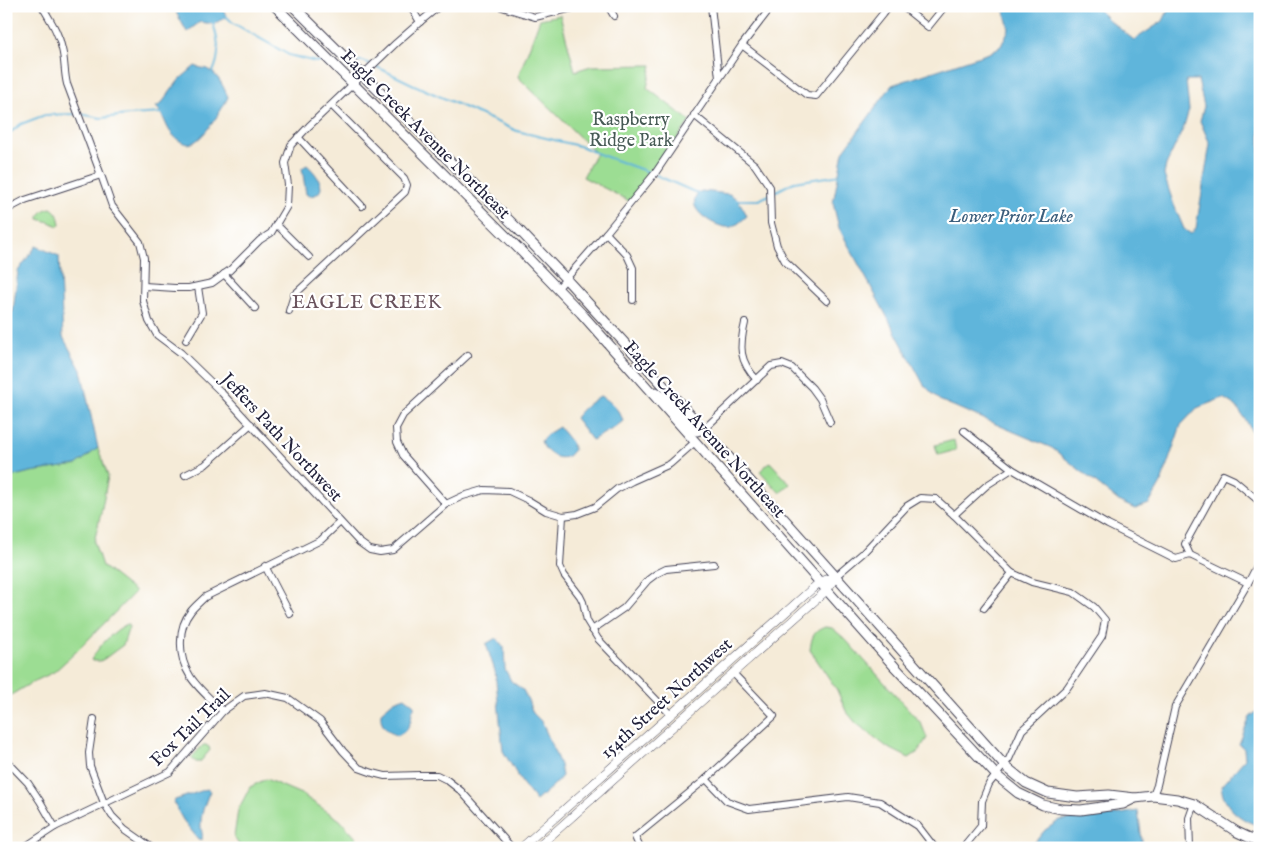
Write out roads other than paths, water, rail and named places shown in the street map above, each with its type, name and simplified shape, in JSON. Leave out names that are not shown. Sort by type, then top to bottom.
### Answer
[{"type":"main road","name":"Eagle Creek Avenue Northeast","points":[[275,6],[522,252],[645,385],[902,674],[1001,771],[1048,793],[1077,797],[1109,795],[1135,798],[1153,796],[1177,799],[1194,804],[1237,832],[1260,840]]},
{"type":"main road","name":"Eagle Creek Avenue Northeast","points":[[293,6],[566,279],[836,576],[1018,793],[1043,805],[1061,809],[1081,810],[1123,804],[1135,798]]},
{"type":"main road","points":[[645,385],[665,398],[694,429],[697,431],[704,429]]},
{"type":"street","name":"Jeffers Path Northwest","points":[[42,6],[56,31],[62,48],[67,84],[112,206],[140,242],[144,258],[144,301],[148,321],[157,335],[181,353],[220,391],[359,542],[370,550],[380,552],[393,550],[446,504],[463,496],[484,490],[509,491],[546,510],[563,516]]},
{"type":"street","points":[[410,6],[420,22]]},
{"type":"street","points":[[144,286],[198,287],[212,283],[235,265],[260,240],[271,233],[287,206],[288,185],[285,163],[290,146],[353,84],[420,22],[441,6]]},
{"type":"street","points":[[499,6],[535,17],[581,6]]},
{"type":"street","points":[[608,6],[614,16]]},
{"type":"street","points":[[711,6],[718,78]]},
{"type":"street","points":[[557,289],[656,172],[718,78],[772,6]]},
{"type":"street","points":[[742,44],[807,94],[816,96],[889,6]]},
{"type":"street","points":[[902,6],[928,27],[945,6]]},
{"type":"street","points":[[290,312],[294,295],[405,192],[407,185],[404,178],[332,106]]},
{"type":"street","points":[[694,116],[755,165],[770,187],[771,223],[777,246],[785,261],[827,300]]},
{"type":"street","points":[[298,138],[362,206]]},
{"type":"street","points":[[6,210],[26,200],[101,175]]},
{"type":"street","points":[[276,224],[309,257]]},
{"type":"street","points":[[606,233],[627,255],[633,268],[633,300]]},
{"type":"street","points":[[224,274],[255,308]]},
{"type":"street","points":[[186,340],[202,312],[198,287]]},
{"type":"street","points":[[745,323],[742,337],[743,360],[748,370],[757,380]]},
{"type":"street","points":[[446,504],[403,455],[396,442],[396,428],[404,415],[468,355]]},
{"type":"street","points":[[704,429],[772,366],[782,364],[792,368],[812,388],[830,422]]},
{"type":"street","points":[[185,475],[205,465],[251,424]]},
{"type":"street","points":[[964,431],[1012,469],[1108,526],[1176,559],[1190,555]]},
{"type":"street","points":[[670,714],[598,638],[587,621],[583,602],[560,566],[563,516],[577,514],[595,507],[617,489],[670,464],[695,442]]},
{"type":"street","points":[[954,515],[987,485],[1012,469]]},
{"type":"street","points":[[1248,583],[1190,555],[1185,544],[1223,475],[1234,480],[1260,502]]},
{"type":"street","name":"154th Street Northwest","points":[[537,848],[732,672],[827,590],[836,576],[863,553],[907,506],[920,498],[936,499],[1012,573]]},
{"type":"street","points":[[223,711],[186,672],[180,651],[181,629],[190,612],[205,598],[265,566],[321,540],[340,522]]},
{"type":"street","points":[[1153,796],[1175,707],[1260,560]]},
{"type":"street","points":[[592,630],[624,608],[648,580],[656,574],[666,569],[714,564]]},
{"type":"street","points":[[265,566],[290,614]]},
{"type":"street","points":[[963,848],[981,826],[982,801],[989,784],[1009,760],[1022,730],[1067,688],[1102,636],[1105,620],[1094,607],[1073,592],[1032,582],[1012,573],[984,608]]},
{"type":"street","name":"154th Street Northwest","points":[[520,848],[820,582],[836,576]]},
{"type":"street","points":[[640,848],[635,837],[706,779],[774,716],[732,672]]},
{"type":"street","name":"Fox Tail Trail","points":[[23,848],[55,827],[170,772],[223,711],[244,696],[265,693],[288,698],[320,721],[359,768],[385,776],[437,775],[447,780],[461,791],[512,848]]},
{"type":"street","points":[[94,719],[89,753],[90,766],[104,803],[112,816],[125,829],[152,848]]},
{"type":"street","points":[[6,760],[28,783],[55,827]]},
{"type":"street","points":[[706,779],[727,801],[749,809],[848,797],[880,802],[918,826],[935,848]]},
{"type":"street","points":[[1190,848],[1188,818],[1194,804]]},
{"type":"water","points":[[175,6],[221,6],[227,17],[214,24],[200,22],[187,32],[177,14]]},
{"type":"water","name":"Lower Prior Lake","points":[[1003,6],[1095,6],[1134,40],[1163,21],[1170,6],[1260,6],[1260,448],[1247,422],[1236,406],[1223,398],[1197,408],[1181,425],[1161,483],[1149,504],[1135,509],[1120,502],[1052,448],[939,400],[924,385],[839,228],[833,203],[843,152],[892,85],[989,53],[1001,46],[1009,29]],"holes":[[[1186,80],[1198,80],[1204,106],[1200,121],[1210,144],[1196,228],[1191,234],[1184,229],[1164,175],[1166,165],[1184,127],[1189,110]]]},
{"type":"water","points":[[195,66],[207,69],[215,74],[228,97],[218,115],[202,136],[192,143],[186,144],[172,134],[156,107],[161,104],[179,80]]},
{"type":"water","points":[[307,165],[313,171],[321,187],[317,194],[309,196],[306,194],[302,168]]},
{"type":"water","points":[[702,191],[729,194],[740,203],[747,216],[731,227],[721,226],[710,221],[697,210],[694,204],[697,195]]},
{"type":"water","points":[[36,246],[59,256],[63,337],[81,370],[98,448],[76,465],[30,472],[6,478],[6,315],[13,312],[18,271]]},
{"type":"water","points":[[600,396],[614,406],[623,421],[592,440],[575,418],[584,408]]},
{"type":"water","points":[[559,427],[571,442],[574,450],[569,455],[560,458],[555,457],[545,448],[541,441],[546,435]]},
{"type":"water","points":[[496,638],[504,647],[505,669],[511,681],[523,690],[533,713],[542,722],[560,765],[562,776],[536,801],[522,783],[503,751],[495,671],[486,644]]},
{"type":"water","points":[[405,697],[414,705],[414,708],[408,728],[397,736],[389,732],[382,724],[381,712],[394,701]]},
{"type":"water","points":[[1260,709],[1260,826],[1244,819],[1230,808],[1222,794],[1221,786],[1245,759],[1244,749],[1239,744],[1250,717]]},
{"type":"water","points":[[207,789],[210,791],[201,818],[202,840],[198,839],[183,820],[173,802]]},
{"type":"water","points":[[1138,811],[1143,848],[1030,848],[1045,830],[1060,820],[1101,817]]},
{"type":"waterway","points":[[226,16],[233,23],[289,55],[316,62],[326,62]]},
{"type":"waterway","points":[[212,74],[218,55],[217,36],[213,23]]},
{"type":"waterway","points":[[353,61],[363,61],[370,64]]},
{"type":"waterway","points":[[375,66],[517,131],[583,147],[651,173]]},
{"type":"waterway","points":[[80,114],[101,118],[163,113]]},
{"type":"waterway","points":[[6,136],[21,124],[45,115],[76,114]]},
{"type":"waterway","points":[[656,175],[699,194]]},
{"type":"waterway","points":[[735,200],[759,200],[794,182],[841,175]]},
{"type":"district","name":"EAGLE CREEK","points":[[367,301]]},
{"type":"park label","name":"Raspberry Ridge Park","points":[[631,129]]}]
